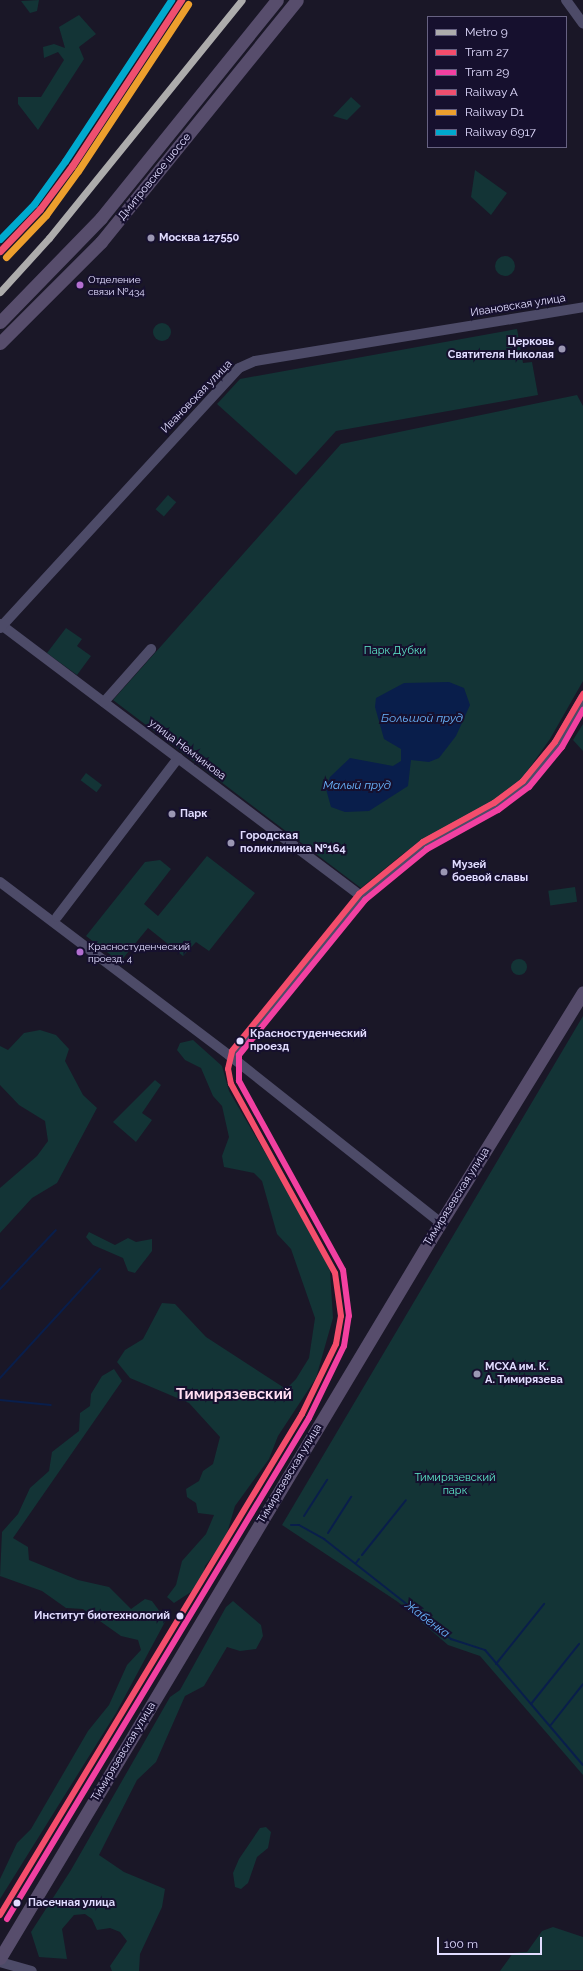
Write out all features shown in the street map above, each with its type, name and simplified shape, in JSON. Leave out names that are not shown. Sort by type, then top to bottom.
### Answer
[{"type":"main road","name":"Дмитровское шоссе","points":[[0,322],[101,218],[277,0]]},
{"type":"main road","name":"Дмитровское шоссе","points":[[0,343],[101,242],[297,0]]},
{"type":"main road","name":"Тимирязевская улица","points":[[0,1958],[441,1223],[583,992]]},
{"type":"street","points":[[566,0],[583,23]]},
{"type":"street","name":"Ивановская улица","points":[[1,626],[232,374],[247,364],[583,307]]},
{"type":"street","name":"улица Немчинова","points":[[1,626],[360,896]]},
{"type":"street","points":[[104,702],[151,649]]},
{"type":"street","points":[[232,1058],[360,896],[424,844],[495,805],[524,783],[557,743],[583,698]]},
{"type":"street","points":[[57,917],[178,758]]},
{"type":"street","points":[[0,882],[232,1058],[441,1223]]},
{"type":"street","points":[[0,1962],[32,1971]]},
{"type":"green space","points":[[39,0],[37,11],[30,13],[21,1]]},
{"type":"green space","points":[[79,15],[96,34],[79,47],[84,59],[38,130],[18,104],[18,97],[41,97],[64,60],[58,52],[44,58],[43,47],[54,44],[65,48],[59,27]]},
{"type":"green space","points":[[351,97],[361,106],[347,120],[333,116]]},
{"type":"green space","points":[[475,170],[507,193],[491,215],[471,197]]},
{"type":"green space","points":[[505,256],[512,259],[515,266],[512,273],[505,276],[498,273],[495,266],[498,259]]},
{"type":"green space","points":[[162,323],[168,326],[171,332],[168,338],[162,341],[156,338],[153,332],[156,326]]},
{"type":"green space","points":[[517,329],[523,363],[532,362],[538,395],[336,431],[296,475],[217,404],[240,379]]},
{"type":"green space","name":"Парк Дубки","points":[[577,395],[583,406],[583,681],[550,739],[521,780],[491,802],[404,853],[361,888],[113,700],[341,444]]},
{"type":"green space","points":[[168,495],[176,502],[164,517],[156,509]]},
{"type":"green space","points":[[66,628],[82,639],[77,646],[91,656],[77,675],[47,653]]},
{"type":"green space","points":[[583,724],[583,751],[573,740]]},
{"type":"green space","points":[[86,773],[102,785],[97,792],[81,780]]},
{"type":"green space","points":[[207,856],[255,893],[209,951],[196,942],[183,956],[148,928],[120,962],[86,936],[145,862],[160,860],[171,869],[144,904],[158,916]]},
{"type":"green space","points":[[575,887],[577,902],[550,906],[548,891]]},
{"type":"green space","points":[[519,959],[526,964],[527,967],[522,974],[519,975],[512,970],[511,967],[516,960]]},
{"type":"green space","name":"Тимирязевский парк","points":[[583,1016],[583,1775],[480,1656],[448,1645],[398,1602],[282,1525]]},
{"type":"green space","points":[[40,1030],[56,1035],[69,1049],[65,1061],[83,1095],[97,1108],[57,1183],[32,1198],[0,1233],[0,1188],[37,1156],[48,1141],[45,1121],[19,1105],[0,1085],[0,1046],[8,1050],[24,1033]]},
{"type":"green space","points":[[193,1040],[222,1066],[229,1091],[315,1238],[330,1271],[333,1318],[316,1378],[278,1436],[269,1459],[235,1506],[225,1540],[205,1566],[203,1576],[194,1590],[174,1603],[167,1597],[176,1585],[182,1561],[206,1534],[214,1515],[198,1513],[196,1503],[187,1497],[186,1489],[199,1481],[203,1471],[213,1464],[220,1437],[189,1403],[130,1378],[117,1362],[125,1350],[143,1339],[162,1303],[175,1304],[206,1337],[286,1389],[296,1379],[309,1358],[315,1318],[291,1249],[277,1234],[262,1181],[254,1173],[224,1167],[222,1156],[229,1137],[222,1106],[213,1096],[201,1068],[185,1060],[177,1050],[180,1043]]},
{"type":"green space","points":[[155,1080],[161,1085],[142,1113],[152,1120],[136,1142],[113,1122]]},
{"type":"green space","points":[[89,1232],[115,1245],[128,1238],[136,1242],[152,1239],[152,1251],[135,1273],[128,1271],[123,1258],[93,1245],[86,1237]]},
{"type":"green space","points":[[114,1369],[122,1381],[13,1538],[28,1547],[29,1560],[78,1580],[109,1587],[131,1609],[145,1599],[152,1601],[166,1620],[116,1713],[0,1899],[0,1879],[17,1843],[31,1829],[88,1731],[109,1705],[127,1665],[141,1650],[138,1640],[121,1636],[83,1609],[66,1608],[42,1591],[0,1576],[2,1532],[18,1514],[30,1488],[49,1471],[52,1452],[79,1431],[80,1413],[90,1406],[91,1394],[102,1376]]},
{"type":"green space","points":[[233,1601],[261,1625],[263,1636],[256,1649],[240,1651],[227,1647],[204,1686],[185,1696],[156,1762],[137,1780],[99,1855],[124,1872],[165,1889],[162,1907],[140,1954],[139,1971],[112,1971],[110,1966],[127,1941],[120,1932],[110,1928],[97,1930],[92,1919],[85,1914],[74,1915],[62,1929],[67,1959],[39,1957],[31,1932],[71,1870],[170,1697],[180,1690],[226,1607]]},
{"type":"green space","points":[[266,1827],[271,1832],[268,1848],[257,1857],[248,1883],[241,1889],[235,1887],[233,1873],[239,1859],[260,1828]]},
{"type":"green space","points":[[553,1927],[583,1937],[583,1970],[500,1971],[513,1953],[527,1952],[542,1931]]},
{"type":"water","name":"Большой пруд","points":[[449,682],[464,688],[470,705],[456,736],[439,758],[429,762],[411,760],[408,786],[369,811],[345,812],[331,807],[326,789],[330,777],[350,758],[393,766],[401,761],[401,749],[384,739],[375,707],[376,698],[404,683]]},
{"type":"waterway","points":[[0,1289],[56,1230]]},
{"type":"waterway","points":[[0,1378],[100,1269]]},
{"type":"waterway","points":[[0,1400],[51,1405]]},
{"type":"waterway","points":[[304,1516],[327,1480]]},
{"type":"waterway","points":[[328,1533],[351,1497]]},
{"type":"waterway","points":[[362,1555],[406,1500]]},
{"type":"waterway","name":"Жабенка","points":[[291,1525],[299,1525],[324,1539],[451,1639],[485,1650],[583,1765]]},
{"type":"waterway","name":"Жабенка","points":[[356,1563],[359,1559]]},
{"type":"waterway","points":[[496,1664],[544,1604]]},
{"type":"waterway","points":[[531,1704],[579,1644]]},
{"type":"waterway","points":[[550,1726],[583,1684]]},
{"type":"metro line","name":"9","points":[[0,292],[49,238],[242,0]]},
{"type":"tram line","name":"27","points":[[0,1915],[302,1414],[336,1344],[341,1316],[335,1273],[231,1084],[228,1069],[232,1051],[359,894],[423,842],[494,803],[523,781],[555,742],[583,694]]},
{"type":"tram line","name":"29","points":[[7,1919],[309,1418],[344,1346],[349,1316],[343,1270],[239,1081],[239,1055],[365,900],[427,849],[498,810],[529,787],[562,747],[583,710]]},
{"type":"rail line","name":"6917","points":[[0,239],[34,204],[65,161],[171,0]]},
{"type":"rail line","name":"A","points":[[0,251],[40,209],[72,166],[181,0]]},
{"type":"rail line","name":"D1","points":[[6,257],[46,215],[78,171],[188,4]]},
{"type":"place","name":"Москва 127550","points":[[151,238]]},
{"type":"place","name":"Отделение связи №434","points":[[80,285]]},
{"type":"place","name":"Церковь Святителя Николая","points":[[562,349]]},
{"type":"place","name":"Парк","points":[[172,814]]},
{"type":"place","name":"Городская поликлиника №164","points":[[231,843]]},
{"type":"place","name":"Музей боевой славы","points":[[444,872]]},
{"type":"place","name":"Красностуденческий проезд, 4","points":[[80,952]]},
{"type":"place","name":"Красностуденческий проезд","points":[[240,1041]]},
{"type":"place","name":"МСХА им. К. А. Тимирязева","points":[[477,1374]]},
{"type":"place","name":"Институт биотехнологий","points":[[180,1616]]},
{"type":"place","name":"Пасечная улица","points":[[17,1903]]},
{"type":"district","name":"Тимирязевский","points":[[234,1395]]},
{"type":"water label","name":"Малый пруд","points":[[357,786]]}]
